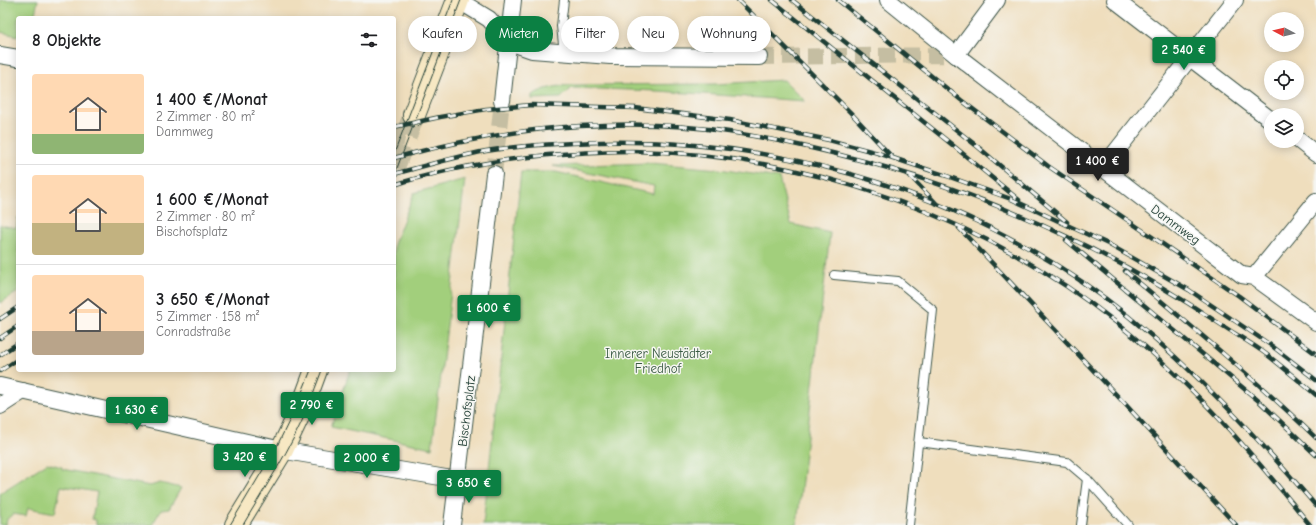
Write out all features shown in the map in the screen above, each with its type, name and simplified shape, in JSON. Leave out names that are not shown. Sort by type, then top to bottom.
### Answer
[{"type":"main road","points":[[414,115],[458,0]]},
{"type":"main road","points":[[236,525],[282,450],[302,408],[315,372]]},
{"type":"street","points":[[458,0],[485,17]]},
{"type":"street","points":[[511,16],[513,0]]},
{"type":"street","name":"Dammweg","points":[[888,0],[956,55],[1242,275],[1254,277],[1316,322]]},
{"type":"street","points":[[956,55],[997,0]]},
{"type":"street","points":[[1115,0],[1264,115]]},
{"type":"street","points":[[1103,168],[1235,0]]},
{"type":"street","points":[[502,101],[508,52]]},
{"type":"street","points":[[553,52],[610,56],[759,57]]},
{"type":"street","points":[[0,55],[16,58]]},
{"type":"street","points":[[1304,145],[1316,154]]},
{"type":"street","name":"Bischofsplatz","points":[[452,525],[494,174]]},
{"type":"street","points":[[1254,277],[1316,202]]},
{"type":"street","points":[[0,386],[282,450],[458,480]]},
{"type":"street","points":[[0,406],[23,390]]},
{"type":"lane","points":[[564,0],[561,26],[564,53]]},
{"type":"lane","points":[[834,275],[898,281],[933,310],[910,525]]},
{"type":"lane","points":[[919,442],[1066,462],[1087,479],[1128,525]]},
{"type":"lane","points":[[1082,525],[1087,479]]},
{"type":"green space","points":[[0,0],[38,0],[34,16],[16,16],[16,36],[0,32]]},
{"type":"green space","points":[[784,80],[805,101],[658,91],[571,88],[561,98],[532,99],[532,95],[546,89],[571,85],[715,84]]},
{"type":"green space","name":"Innerer Neustädter Friedhof","points":[[650,163],[719,169],[779,178],[791,224],[830,233],[797,525],[483,525],[521,172],[556,172],[653,194],[654,186],[553,166]]},
{"type":"green space","points":[[465,179],[432,448],[331,427],[349,372],[396,372],[396,239],[414,193]]},
{"type":"green space","points":[[0,225],[16,228],[16,293],[0,303]]},
{"type":"green space","points":[[47,463],[62,467],[62,469],[150,486],[160,483],[181,488],[169,509],[161,510],[152,525],[96,525],[96,520],[92,519],[97,492],[61,486],[55,513],[28,508],[26,516],[13,514],[7,519],[6,525],[0,525],[0,493]]},
{"type":"tunnel","points":[[759,57],[956,55]]},
{"type":"tunnel","points":[[494,174],[502,101]]},
{"type":"tunnel","points":[[396,162],[414,115]]},
{"type":"tunnel","points":[[396,137],[405,139]]},
{"type":"tram line","points":[[396,149],[453,0]]},
{"type":"tram line","points":[[396,171],[461,0]]},
{"type":"tram line","points":[[230,525],[276,448],[296,407],[310,372]]},
{"type":"tram line","points":[[243,525],[294,438],[321,372]]},
{"type":"railway","points":[[738,0],[850,112],[892,157]]},
{"type":"railway","points":[[772,0],[1019,200]]},
{"type":"railway","points":[[792,0],[978,147],[1067,222]]},
{"type":"railway","points":[[838,0],[961,100],[1048,166],[1239,296],[1316,354]]},
{"type":"railway","points":[[396,127],[486,109],[531,105],[635,108],[730,120],[829,140],[878,153],[1011,199],[1108,244],[1189,290],[1272,346],[1316,380]]},
{"type":"railway","points":[[396,158],[510,133],[556,128],[636,124],[711,129],[797,145],[862,161],[969,195],[1022,216],[1073,240],[1172,294],[1255,346],[1316,395]]},
{"type":"railway","points":[[396,173],[486,151],[514,147],[601,142],[672,143],[742,151],[812,164],[880,183],[946,208],[1010,238],[1071,274],[1128,316],[1154,337],[1226,406],[1316,506]]},
{"type":"railway","points":[[396,184],[451,170],[529,157],[558,154],[632,151],[698,155],[762,164],[827,178],[889,198],[950,222],[1009,251],[1065,285],[1118,324],[1171,370],[1220,419],[1266,471],[1310,525]]},
{"type":"railway","points":[[910,176],[935,202]]},
{"type":"railway","points":[[959,228],[1126,405],[1236,525]]},
{"type":"railway","points":[[1066,240],[1260,402],[1316,455]]},
{"type":"railway","points":[[1125,271],[1246,373],[1316,438]]},
{"type":"railway","points":[[0,319],[16,308]]},
{"type":"railway","points":[[0,338],[16,327]]},
{"type":"railway","points":[[0,355],[16,344]]},
{"type":"railway","points":[[0,371],[16,360]]}]
